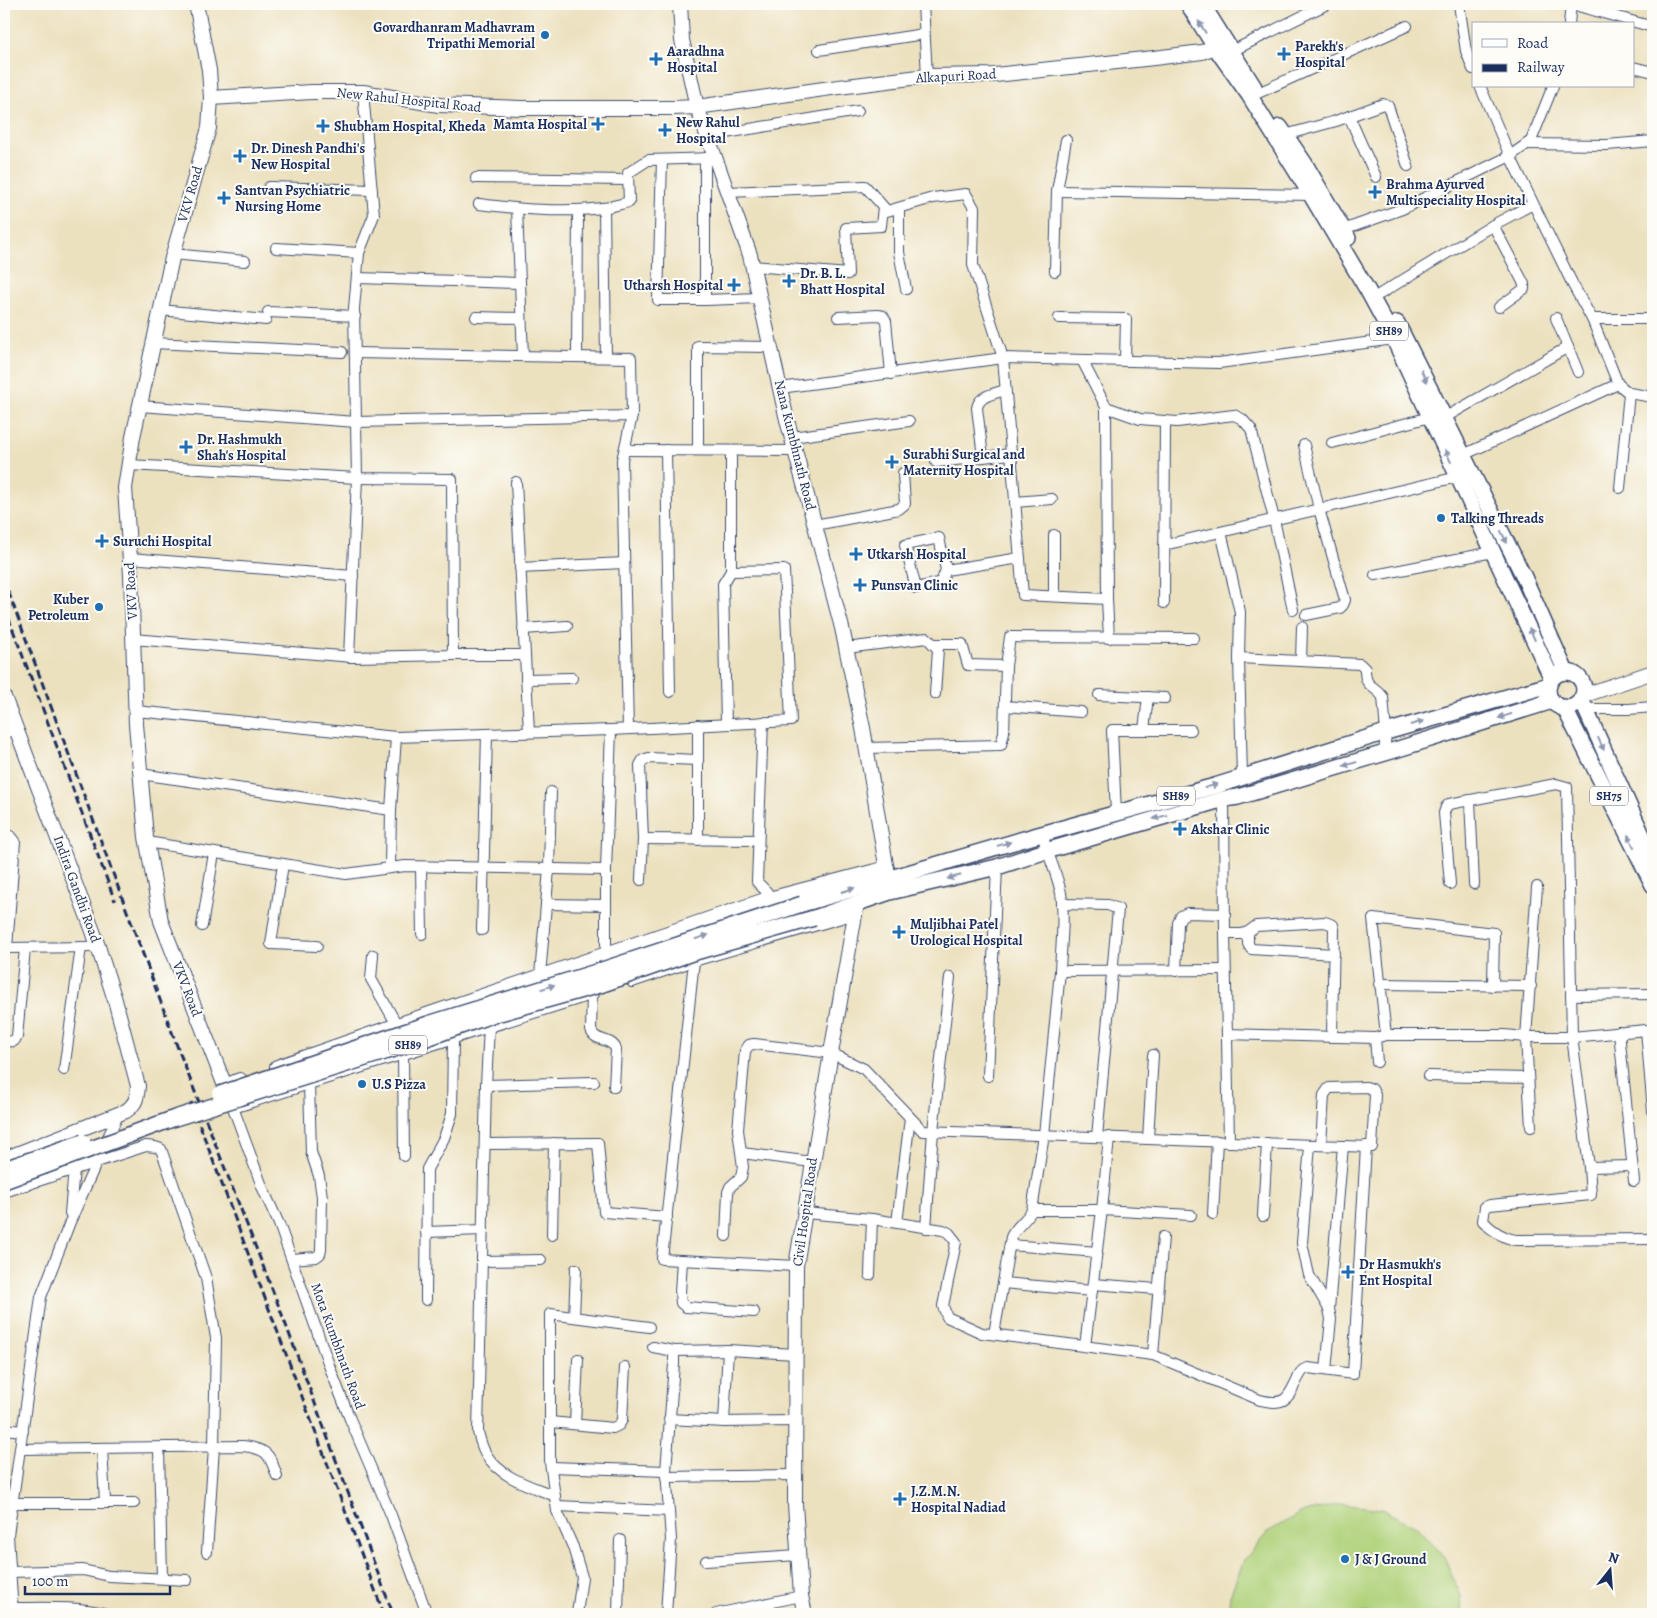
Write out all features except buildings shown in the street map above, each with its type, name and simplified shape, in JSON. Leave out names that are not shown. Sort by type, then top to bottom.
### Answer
[{"type":"main road","name":"VKV Road","points":[[196,4],[209,70],[211,98],[209,128],[173,254],[140,406],[125,488],[130,558],[136,711],[147,842],[161,921],[225,1086]]},
{"type":"main road","name":"Nana Kumbhnath Road","points":[[680,4],[682,40],[697,107],[708,136],[710,158],[728,192],[752,266],[780,388],[846,648],[866,748],[888,879]]},
{"type":"main road","name":"SH89","points":[[1188,4],[1215,47],[1249,95],[1311,195],[1368,291],[1437,418],[1463,455],[1523,575],[1556,678]]},
{"type":"main road","name":"SH89","points":[[1202,4],[1285,136],[1305,164],[1402,332],[1437,418],[1458,477],[1556,678]]},
{"type":"main road","name":"Alkapuri Road","points":[[697,107],[927,76],[995,74],[1202,52],[1215,47]]},
{"type":"main road","name":"New Rahul Hospital Road","points":[[211,98],[312,92],[363,92],[439,105],[520,108],[697,107]]},
{"type":"main road","points":[[1583,698],[1595,684],[1653,662]]},
{"type":"main road","points":[[1583,698],[1582,682],[1576,675],[1556,678],[1548,692],[1558,704],[1570,707],[1583,698],[1653,672]]},
{"type":"main road","name":"SH89","points":[[4,1169],[299,1066],[593,973],[802,904],[1042,833],[1214,786],[1556,678]]},
{"type":"main road","name":"Indira Gandhi Road","points":[[4,697],[10,731],[98,947],[138,1086],[137,1099],[133,1106],[118,1114]]},
{"type":"main road","name":"SH75","points":[[1583,698],[1653,859]]},
{"type":"main road","name":"SH89","points":[[4,1181],[175,1118],[410,1044],[489,1016],[603,984],[692,953],[856,908],[888,879],[997,867],[1224,799],[1238,797],[1558,704]]},
{"type":"main road","name":"SH75","points":[[1558,704],[1653,885]]},
{"type":"main road","points":[[225,1086],[396,1025],[765,900],[888,879]]},
{"type":"main road","name":"Civil Hospital Road","points":[[805,1614],[801,1596],[798,1555],[795,1475],[796,1266],[856,908]]},
{"type":"main road","points":[[4,1159],[118,1114]]},
{"type":"street","points":[[923,4],[927,76]]},
{"type":"street","points":[[1232,51],[1327,4]]},
{"type":"street","points":[[1459,4],[1466,51],[1472,66]]},
{"type":"street","points":[[1569,22],[1571,4],[1653,26]]},
{"type":"street","points":[[1258,93],[1407,26]]},
{"type":"street","points":[[819,50],[924,34]]},
{"type":"street","points":[[1634,67],[1653,72]]},
{"type":"street","points":[[1481,88],[1533,204],[1592,319],[1618,384],[1630,393],[1653,397]]},
{"type":"street","points":[[1343,230],[1402,209],[1510,156],[1528,144],[1532,141],[1552,88]]},
{"type":"street","points":[[349,657],[357,478],[354,316],[359,253],[374,215],[363,92]]},
{"type":"street","points":[[1285,136],[1383,104],[1388,106],[1408,166]]},
{"type":"street","points":[[708,136],[858,111]]},
{"type":"street","points":[[1349,116],[1376,177]]},
{"type":"street","points":[[1055,271],[1057,191],[1066,140]]},
{"type":"street","points":[[1528,144],[1607,145],[1653,141]]},
{"type":"street","points":[[479,204],[517,208],[578,210],[604,208],[629,202],[628,173],[648,160],[710,158],[705,300]]},
{"type":"street","points":[[662,160],[658,300],[760,298]]},
{"type":"street","points":[[476,178],[628,180]]},
{"type":"street","points":[[728,192],[865,186],[887,211],[933,198],[966,194],[974,208],[973,266],[1003,358],[1023,595],[1107,599]]},
{"type":"street","points":[[269,187],[372,190]]},
{"type":"street","points":[[1057,191],[1311,195]]},
{"type":"street","points":[[1380,294],[1493,224],[1533,204]]},
{"type":"street","points":[[752,266],[848,274],[846,228],[881,226],[884,207]]},
{"type":"street","points":[[517,208],[523,356]]},
{"type":"street","points":[[604,208],[606,357]]},
{"type":"street","points":[[899,208],[899,252],[906,289]]},
{"type":"street","points":[[577,357],[578,210]]},
{"type":"street","points":[[1493,224],[1524,284],[1524,289],[1499,307]]},
{"type":"street","points":[[276,248],[359,253]]},
{"type":"street","points":[[173,254],[244,261]]},
{"type":"street","points":[[357,278],[520,283]]},
{"type":"street","points":[[160,310],[267,316],[354,316]]},
{"type":"street","points":[[838,317],[883,316],[886,321],[891,374]]},
{"type":"street","points":[[476,317],[521,318]]},
{"type":"street","points":[[1059,318],[1126,319],[1125,361]]},
{"type":"street","points":[[1556,318],[1578,372]]},
{"type":"street","points":[[1592,319],[1653,319]]},
{"type":"street","points":[[780,388],[1003,358],[1219,363],[1394,339]]},
{"type":"street","points":[[154,343],[342,352]]},
{"type":"street","points":[[698,450],[698,346],[771,347]]},
{"type":"street","points":[[1332,443],[1437,418],[1568,347]]},
{"type":"street","points":[[356,352],[631,358],[632,416],[622,460],[628,729]]},
{"type":"street","points":[[1082,360],[1106,407],[1109,638]]},
{"type":"street","points":[[1463,455],[1618,384]]},
{"type":"street","points":[[983,457],[978,403],[980,398],[1005,390]]},
{"type":"street","points":[[1620,488],[1630,393]]},
{"type":"street","points":[[140,406],[356,422],[632,416]]},
{"type":"street","points":[[1106,407],[1140,419],[1177,422],[1234,415],[1242,418],[1251,428],[1294,610]]},
{"type":"street","points":[[625,450],[731,450],[794,444],[909,421]]},
{"type":"street","points":[[1164,603],[1165,421]]},
{"type":"street","points":[[1304,445],[1319,509],[1345,600],[1340,608],[1306,615]]},
{"type":"street","points":[[666,450],[670,692]]},
{"type":"street","points":[[726,724],[723,584],[731,571],[731,450]]},
{"type":"street","points":[[936,462],[1011,454]]},
{"type":"street","points":[[129,465],[357,478],[452,479],[453,655]]},
{"type":"street","points":[[815,525],[899,510],[905,504],[903,473]]},
{"type":"street","points":[[1164,546],[1458,477]]},
{"type":"street","points":[[516,482],[529,732]]},
{"type":"street","points":[[1015,502],[1052,499]]},
{"type":"street","points":[[1221,532],[1240,612],[1239,658],[1242,776]]},
{"type":"street","points":[[1054,536],[1054,596]]},
{"type":"street","points":[[939,538],[946,570],[941,582],[916,588],[905,545],[939,538]]},
{"type":"street","points":[[1375,575],[1493,552]]},
{"type":"street","points":[[130,558],[353,576]]},
{"type":"street","points":[[946,570],[1020,558]]},
{"type":"street","points":[[520,568],[624,563]]},
{"type":"street","points":[[136,711],[396,737],[611,730],[791,721],[784,570],[731,571]]},
{"type":"street","points":[[523,629],[567,626]]},
{"type":"street","points":[[1301,661],[1302,627]]},
{"type":"street","points":[[866,748],[1001,745],[1004,732],[1006,666],[1010,637],[1194,638]]},
{"type":"street","points":[[846,648],[927,638],[938,649],[935,694]]},
{"type":"street","points":[[133,639],[349,657],[525,655]]},
{"type":"street","points":[[933,644],[962,644],[968,664],[1006,666]]},
{"type":"street","points":[[1239,658],[1360,664],[1364,667],[1368,685],[1383,696],[1386,732],[1384,754]]},
{"type":"street","points":[[526,679],[572,678]]},
{"type":"street","points":[[1099,695],[1165,698]]},
{"type":"street","points":[[1144,730],[1148,697]]},
{"type":"street","points":[[1583,698],[1653,707]]},
{"type":"street","points":[[1005,706],[1081,712]]},
{"type":"street","points":[[763,722],[757,882],[767,892],[765,900]]},
{"type":"street","points":[[698,725],[698,840]]},
{"type":"street","points":[[606,953],[606,870],[611,730]]},
{"type":"street","points":[[1116,813],[1112,730],[1191,730]]},
{"type":"street","points":[[482,930],[487,734]]},
{"type":"street","points":[[390,868],[390,810],[396,737]]},
{"type":"street","points":[[641,880],[643,840],[640,765],[643,760],[649,758],[698,760]]},
{"type":"street","points":[[140,774],[390,810]]},
{"type":"street","points":[[1450,884],[1444,813],[1449,804],[1556,784],[1567,787],[1572,1037],[1591,1195],[1490,1206],[1486,1207],[1483,1221],[1491,1230],[1515,1240],[1653,1239]]},
{"type":"street","points":[[540,976],[549,869],[550,792]]},
{"type":"street","points":[[1224,799],[1224,934],[1229,1142]]},
{"type":"street","points":[[1470,800],[1474,884]]},
{"type":"street","points":[[994,1334],[1011,1237],[1032,1210],[1044,1135],[1060,971],[1062,904],[1060,890],[1046,851],[1042,833]]},
{"type":"street","points":[[4,835],[10,835],[15,841],[6,948],[98,947]]},
{"type":"street","points":[[643,840],[758,840]]},
{"type":"street","points":[[147,842],[346,874],[390,868],[421,867],[606,870]]},
{"type":"street","points":[[202,926],[214,853]]},
{"type":"street","points":[[282,864],[271,944],[317,946]]},
{"type":"street","points":[[421,867],[422,934]]},
{"type":"street","points":[[988,1076],[997,867]]},
{"type":"street","points":[[1531,1127],[1526,1037],[1537,888]]},
{"type":"street","points":[[546,904],[606,905]]},
{"type":"street","points":[[1062,904],[1108,905],[1118,909],[1097,1137]]},
{"type":"street","points":[[233,1108],[592,995],[856,908]]},
{"type":"street","points":[[1176,971],[1178,923],[1181,916],[1187,913],[1224,914]]},
{"type":"street","points":[[1386,1036],[1373,919],[1494,933],[1493,986]]},
{"type":"street","points":[[1224,934],[1242,934],[1256,926],[1325,922],[1333,925],[1332,1037]]},
{"type":"street","points":[[1248,932],[1248,944],[1251,950],[1334,954]]},
{"type":"street","points":[[64,1070],[81,947]]},
{"type":"street","points":[[4,1042],[14,1040],[17,1037],[25,948]]},
{"type":"street","points":[[373,955],[371,979],[396,1025]]},
{"type":"street","points":[[694,961],[662,1259],[796,1266]]},
{"type":"street","points":[[1060,971],[1225,970]]},
{"type":"street","points":[[926,1228],[933,1131],[950,977]]},
{"type":"street","points":[[1379,984],[1531,986]]},
{"type":"street","points":[[1571,996],[1653,994]]},
{"type":"street","points":[[592,995],[591,1030],[593,1035],[596,1038],[610,1042],[616,1049],[614,1087]]},
{"type":"street","points":[[489,1026],[478,1432],[484,1452],[492,1464],[512,1478],[556,1501],[669,1511]]},
{"type":"street","points":[[1227,1034],[1375,1038],[1386,1036],[1504,1035],[1572,1037],[1646,1030],[1653,1111]]},
{"type":"street","points":[[1619,1032],[1634,1181]]},
{"type":"street","points":[[1375,1038],[1377,1062]]},
{"type":"street","points":[[426,1300],[427,1169],[444,1138],[452,1114],[453,1039]]},
{"type":"street","points":[[726,1236],[728,1192],[730,1187],[741,1177],[743,1167],[742,1153],[738,1142],[738,1130],[744,1051],[754,1044],[831,1053],[864,1069],[923,1131],[1109,1137],[1148,1139],[1217,1141],[1229,1142],[1267,1143],[1316,1145],[1343,1146],[1366,1146],[1372,1147],[1376,1095],[1372,1089],[1366,1087],[1329,1088],[1324,1095],[1316,1145],[1302,1243],[1309,1275],[1329,1309]]},
{"type":"street","points":[[403,1054],[404,1156]]},
{"type":"street","points":[[1148,1139],[1153,1055]]},
{"type":"street","points":[[1428,1076],[1528,1078]]},
{"type":"street","points":[[486,1085],[594,1082]]},
{"type":"street","points":[[292,1259],[316,1257],[320,1254],[321,1250],[322,1197],[319,1176],[312,1152],[309,1084]]},
{"type":"street","name":"Mota Kumbhnath Road","points":[[225,1086],[292,1259],[336,1385],[391,1515],[428,1614]]},
{"type":"street","points":[[107,1614],[74,1608],[11,1606],[10,1572],[6,1544],[41,1297],[70,1222],[118,1114]]},
{"type":"street","points":[[897,1223],[910,1118]]},
{"type":"street","points":[[1085,1346],[1109,1137]]},
{"type":"street","points":[[1213,1214],[1217,1141]]},
{"type":"street","points":[[552,1235],[554,1143]]},
{"type":"street","points":[[485,1144],[598,1143],[604,1212],[667,1217]]},
{"type":"street","points":[[1263,1216],[1267,1143]]},
{"type":"street","points":[[4,1192],[146,1146],[161,1150],[206,1278],[216,1338],[214,1447],[207,1552]]},
{"type":"street","points":[[1326,1370],[1331,1319],[1329,1309],[1343,1146]]},
{"type":"street","points":[[805,1213],[872,1219],[949,1233],[956,1242],[943,1306],[947,1317],[982,1333],[1153,1355],[1260,1400],[1272,1403],[1282,1402],[1288,1397],[1303,1370],[1308,1368],[1353,1374],[1366,1146]]},
{"type":"street","points":[[742,1153],[812,1162]]},
{"type":"street","points":[[1589,1167],[1632,1166]]},
{"type":"street","points":[[70,1222],[74,1169]]},
{"type":"street","points":[[1032,1210],[1102,1210],[1191,1215]]},
{"type":"street","points":[[870,1275],[872,1219]]},
{"type":"street","points":[[426,1232],[483,1230]]},
{"type":"street","points":[[1153,1355],[1157,1289],[1163,1237]]},
{"type":"street","points":[[1010,1245],[1097,1252]]},
{"type":"street","points":[[482,1261],[541,1260]]},
{"type":"street","points":[[682,1260],[680,1293],[681,1303],[686,1307],[754,1312]]},
{"type":"street","points":[[574,1317],[576,1270]]},
{"type":"street","points":[[1003,1283],[1157,1289]]},
{"type":"street","points":[[577,1614],[582,1576],[557,1511],[551,1467],[550,1314],[650,1327]]},
{"type":"street","points":[[653,1347],[674,1351],[728,1350],[796,1354]]},
{"type":"street","points":[[724,1422],[728,1350]]},
{"type":"street","points":[[666,1614],[671,1540],[666,1474],[674,1351]]},
{"type":"street","points":[[575,1424],[578,1359]]},
{"type":"street","points":[[550,1422],[614,1428],[619,1425],[622,1420],[625,1367]]},
{"type":"street","points":[[669,1419],[724,1422],[796,1421]]},
{"type":"street","points":[[4,1429],[23,1431]]},
{"type":"street","points":[[20,1449],[243,1446],[263,1450],[269,1455],[278,1476]]},
{"type":"street","points":[[102,1448],[105,1502]]},
{"type":"street","points":[[159,1448],[162,1578]]},
{"type":"street","points":[[551,1467],[666,1474],[795,1475]]},
{"type":"street","points":[[12,1502],[134,1502]]},
{"type":"street","points":[[618,1614],[620,1540]]},
{"type":"street","points":[[706,1561],[798,1555]]},
{"type":"street","points":[[10,1572],[83,1570],[109,1576],[186,1580]]},
{"type":"street","points":[[716,1614],[801,1596]]},
{"type":"green space","name":"J & J Ground","points":[[1340,1504],[1381,1509],[1418,1528],[1445,1559],[1461,1596],[1462,1614],[1228,1614],[1230,1595],[1244,1560],[1268,1532],[1300,1513]]},
{"type":"railway","points":[[4,580],[179,1051],[283,1317],[393,1614]]},
{"type":"railway","points":[[4,606],[115,901]]},
{"type":"railway","points":[[191,1102],[384,1614]]},
{"type":"place","name":"Govardhanram Madhavram Tripathi Memorial","points":[[545,35]]},
{"type":"place","name":"Parekh's Hospital","points":[[1284,54]]},
{"type":"place","name":"Aaradhna Hospital","points":[[656,59]]},
{"type":"place","name":"Mamta Hospital","points":[[598,124]]},
{"type":"place","name":"Shubham Hospital, Kheda","points":[[323,126]]},
{"type":"place","name":"New Rahul Hospital","points":[[665,130]]},
{"type":"place","name":"Dr. Dinesh Pandhi's New Hospital","points":[[240,156]]},
{"type":"place","name":"Brahma Ayurved Multispeciality Hospital","points":[[1375,192]]},
{"type":"place","name":"Santvan Psychiatric Nursing Home","points":[[224,198]]},
{"type":"place","name":"Dr. B. L. Bhatt Hospital","points":[[789,281]]},
{"type":"place","name":"Utharsh Hospital","points":[[734,285]]},
{"type":"place","name":"Dr. Hashmukh Shah's Hospital","points":[[186,447]]},
{"type":"place","name":"Surabhi Surgical and Maternity Hospital","points":[[892,462]]},
{"type":"place","name":"Talking Threads","points":[[1441,518]]},
{"type":"place","name":"Suruchi Hospital","points":[[102,541]]},
{"type":"place","name":"Utkarsh Hospital","points":[[856,554]]},
{"type":"place","name":"Punsvan Clinic","points":[[860,585]]},
{"type":"place","name":"Kuber Petroleum","points":[[99,607]]},
{"type":"place","name":"Akshar Clinic","points":[[1180,829]]},
{"type":"place","name":"Muljibhai Patel Urological Hospital","points":[[899,932]]},
{"type":"place","name":"U.S Pizza","points":[[362,1084]]},
{"type":"place","name":"Dr Hasmukh's Ent Hospital","points":[[1348,1272]]},
{"type":"place","name":"J.Z.M.N. Hospital Nadiad","points":[[900,1499]]},
{"type":"place","name":"J & J Ground","points":[[1345,1559]]}]
